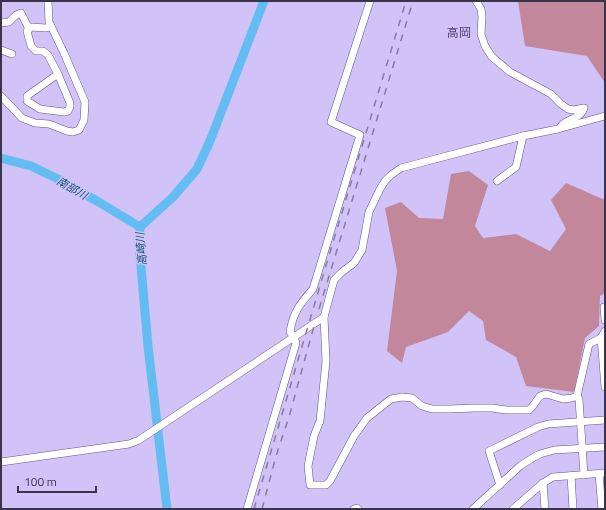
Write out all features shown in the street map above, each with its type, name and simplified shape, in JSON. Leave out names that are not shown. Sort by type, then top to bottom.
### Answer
[{"type":"street","points":[[1,96],[22,118],[35,123],[48,124],[67,132],[73,132],[79,130],[84,120],[85,102],[49,22],[48,1]]},
{"type":"street","points":[[247,509],[296,343],[290,332],[292,321],[296,310],[313,289],[360,135],[331,122],[370,1]]},
{"type":"street","points":[[476,1],[481,9],[481,34],[485,46],[492,57],[510,72],[551,94],[568,109],[574,110],[584,108],[576,118],[563,123],[558,129]]},
{"type":"street","points":[[1,24],[9,22],[16,15],[21,13],[29,29],[27,31],[31,46],[36,51],[43,51],[48,55],[58,74],[70,103],[70,107],[68,111],[64,112],[40,109],[27,102],[27,96],[58,74]]},
{"type":"street","points":[[29,29],[31,27],[46,28],[51,26]]},
{"type":"street","points":[[1,50],[12,54]]},
{"type":"street","points":[[577,396],[562,399],[546,394],[540,396],[529,410],[506,410],[492,408],[432,408],[422,406],[412,398],[402,397],[391,399],[367,418],[354,436],[330,481],[326,485],[310,485],[308,466],[314,436],[320,421],[325,367],[324,317],[334,280],[354,263],[362,250],[370,212],[380,188],[385,181],[401,168],[605,116]]},
{"type":"street","points":[[497,181],[516,168],[523,136]]},
{"type":"street","points":[[605,307],[605,320]]},
{"type":"street","points":[[1,462],[129,444],[139,440],[324,317]]},
{"type":"street","points":[[584,475],[579,399],[577,396],[589,344],[603,335]]},
{"type":"street","points":[[603,335],[605,387]]},
{"type":"street","points":[[500,485],[489,451],[538,427],[548,424],[605,420]]},
{"type":"street","points":[[473,509],[520,466],[540,454],[554,450],[605,447]]},
{"type":"street","points":[[516,508],[543,483],[553,477],[602,474],[602,509]]},
{"type":"street","points":[[570,476],[573,509]]},
{"type":"street","points":[[543,483],[545,509]]},
{"type":"street","points":[[354,509],[358,509]]},
{"type":"shaded area","points":[[518,1],[605,1],[605,83],[587,56],[525,46]]},
{"type":"shaded area","points":[[469,171],[488,185],[475,226],[483,238],[516,234],[550,251],[566,229],[551,200],[566,183],[605,200],[605,293],[600,296],[599,326],[585,338],[574,392],[526,386],[516,357],[486,340],[483,321],[469,311],[448,332],[406,347],[402,363],[387,351],[397,271],[385,208],[401,202],[419,218],[443,219],[451,174]]},
{"type":"waterway","name":"高崎川","points":[[167,509],[148,346],[139,244],[140,227],[173,197],[197,169],[210,141],[264,1]]},
{"type":"waterway","name":"南部川","points":[[1,158],[31,166],[58,179],[140,227]]},
{"type":"railway","points":[[254,509],[406,1]]},
{"type":"railway","points":[[319,309],[413,1]]},
{"type":"railway","points":[[262,509],[314,326]]},
{"type":"district","name":"高岡","points":[[459,32]]}]
